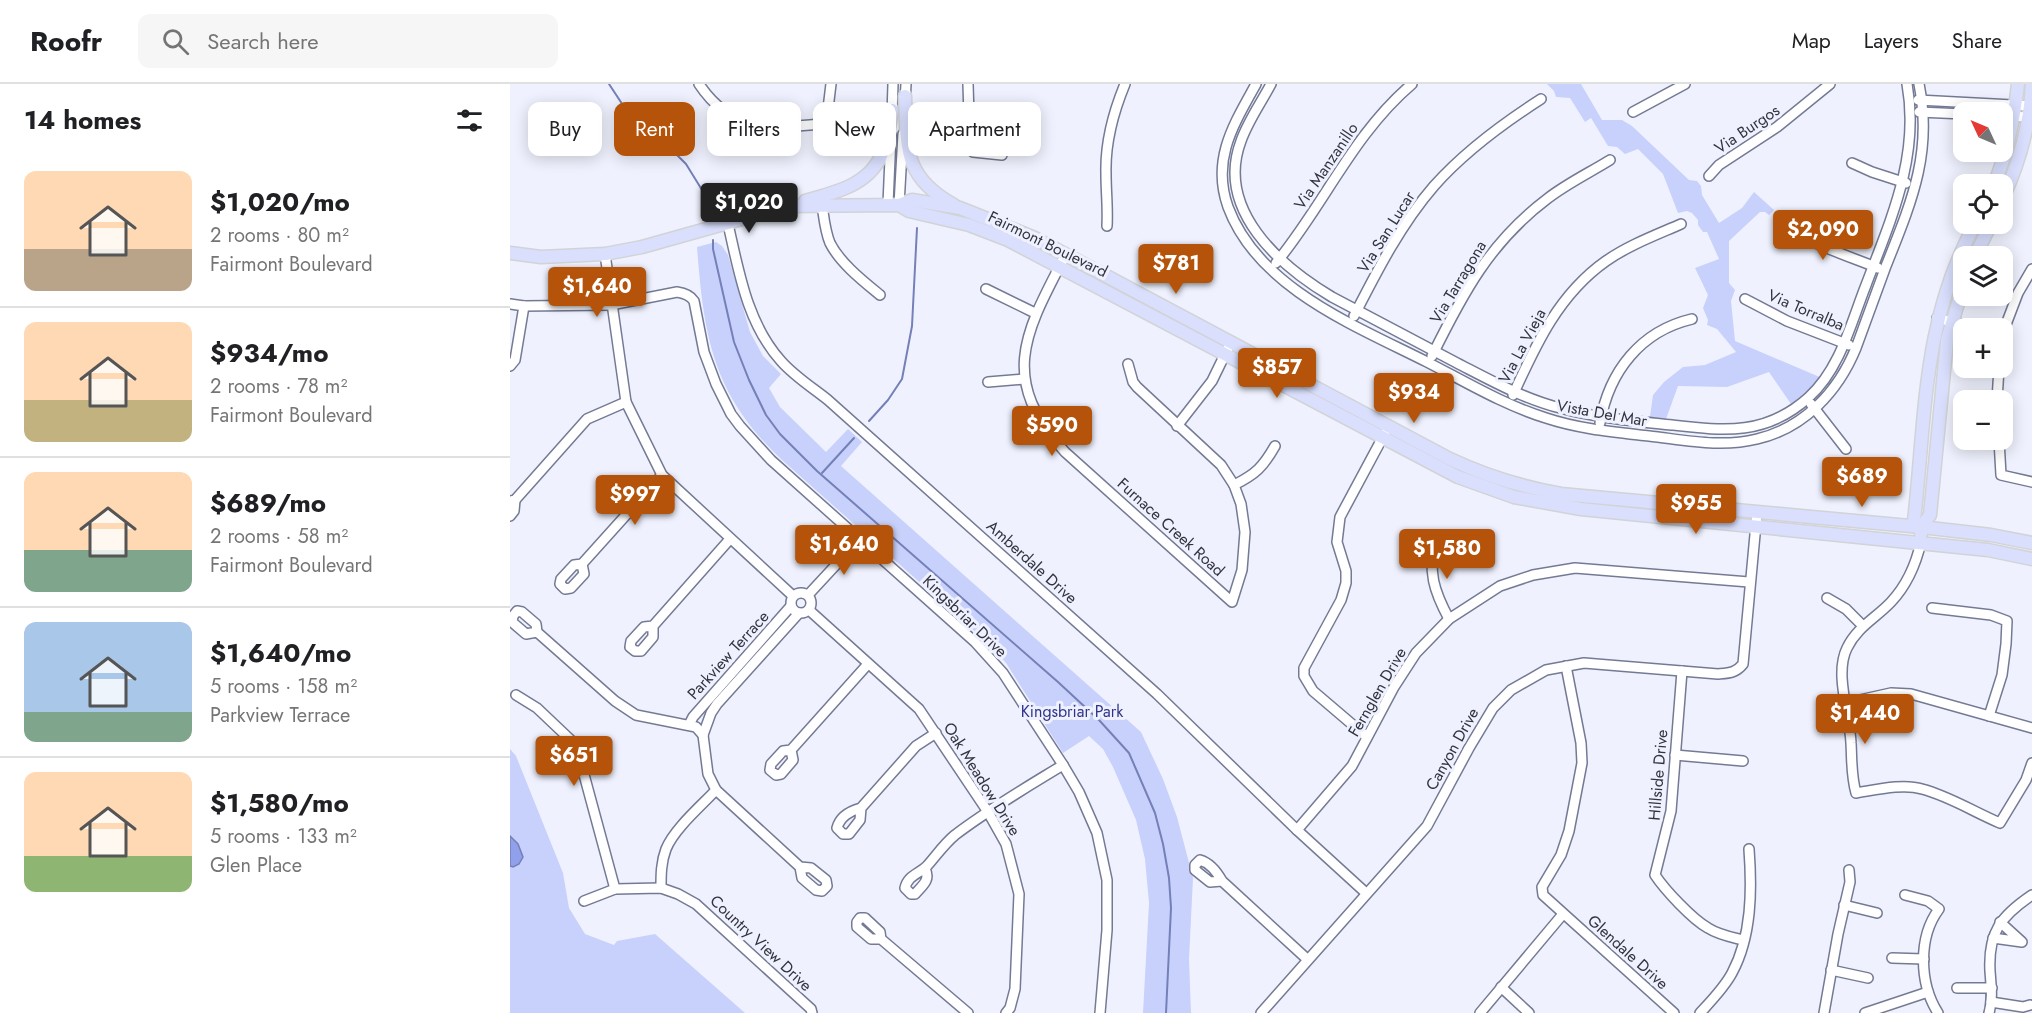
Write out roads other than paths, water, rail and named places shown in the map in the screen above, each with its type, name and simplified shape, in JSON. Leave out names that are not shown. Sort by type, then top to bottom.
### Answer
[{"type":"main road","points":[[2013,104],[2018,84]]},
{"type":"main road","points":[[2012,174],[2031,112],[2032,84]]},
{"type":"main road","points":[[906,90],[907,134],[910,157],[915,171],[930,189],[960,208]]},
{"type":"main road","points":[[788,206],[842,190],[859,182],[869,174],[880,156]]},
{"type":"main road","name":"Fairmont Boulevard","points":[[510,253],[541,257],[605,254],[642,247],[788,206],[894,205],[912,200],[960,208],[1008,226],[1066,254],[1231,342],[1385,432]]},
{"type":"main road","name":"Fairmont Boulevard","points":[[894,205],[909,211],[950,219],[990,233],[1060,266],[1226,355],[1385,432],[1481,473],[1528,488],[1989,550],[2032,559]]},
{"type":"main road","points":[[1921,527],[1914,521],[1928,373],[1937,318],[1949,281],[1970,234]]},
{"type":"main road","points":[[1921,542],[1921,527],[1930,515],[1947,340],[1956,306]]},
{"type":"main road","name":"Fairmont Boulevard","points":[[1756,519],[1921,527],[1991,535],[2032,543]]},
{"type":"street","points":[[699,84],[717,107],[730,116],[759,126],[821,124],[826,121],[831,84]]},
{"type":"street","points":[[892,102],[893,84]]},
{"type":"street","points":[[968,84],[969,102]]},
{"type":"street","points":[[1107,226],[1108,140],[1112,117],[1125,84]]},
{"type":"street","name":"Vista Del Mar","points":[[1256,84],[1227,140],[1222,169],[1228,206],[1246,240],[1271,270],[1305,297],[1509,404],[1547,418],[1599,429],[1702,443],[1730,444],[1773,434],[1804,417],[1838,384],[1856,348],[1916,186],[1924,142],[1919,84]]},
{"type":"street","name":"Vista Del Mar","points":[[1271,84],[1241,141],[1235,168],[1236,188],[1248,218],[1259,235],[1280,259],[1310,284],[1514,392],[1559,408],[1602,417],[1712,430],[1741,429],[1770,421],[1807,399],[1831,370],[1844,343],[1903,182],[1909,152],[1911,112],[1907,84]]},
{"type":"street","name":"Via Manzanillo","points":[[1271,270],[1305,225],[1358,143],[1391,104],[1412,84]]},
{"type":"street","points":[[1633,112],[1685,84]]},
{"type":"street","name":"Via Burgos","points":[[1709,176],[1719,165],[1794,114],[1830,84]]},
{"type":"street","points":[[894,205],[906,90]]},
{"type":"street","name":"Via San Lucar","points":[[1351,323],[1401,231],[1434,186],[1470,150],[1542,99]]},
{"type":"street","points":[[1910,101],[1922,100],[1953,104]]},
{"type":"street","points":[[1911,112],[1953,113]]},
{"type":"street","points":[[2013,112],[2031,112]]},
{"type":"street","points":[[893,156],[894,205]]},
{"type":"street","name":"Via Tarragona","points":[[1429,363],[1477,273],[1507,234],[1548,198],[1610,160]]},
{"type":"street","points":[[1852,163],[1916,186]]},
{"type":"street","points":[[822,205],[826,231],[831,244],[839,256],[880,295]]},
{"type":"street","points":[[1781,220],[1802,237],[1816,244],[1884,270]]},
{"type":"street","name":"Amberdale Drive","points":[[728,224],[745,296],[759,333],[782,362],[846,416],[1157,694],[1297,830],[1366,893]]},
{"type":"street","name":"Via La Vieja","points":[[1509,404],[1545,327],[1574,290],[1613,256],[1681,224]]},
{"type":"street","points":[[605,254],[626,402],[662,475],[793,596]]},
{"type":"street","name":"Furnace Creek Road","points":[[1066,254],[1035,313],[1024,360],[1024,379],[1036,413],[1054,440],[1232,602],[1242,570],[1245,532],[1241,504],[1234,485]]},
{"type":"street","points":[[2008,318],[2018,293],[2032,269]]},
{"type":"street","points":[[986,289],[1035,313]]},
{"type":"street","name":"Kingsbriar Drive","points":[[611,305],[677,292],[692,297],[704,352],[731,414],[771,460],[956,625],[1003,674],[1064,765],[1097,833],[1107,880],[1107,930],[1100,1013]]},
{"type":"street","name":"Via Torralba","points":[[1744,299],[1787,321],[1856,348]]},
{"type":"street","points":[[510,304],[524,306],[611,305]]},
{"type":"street","points":[[510,366],[515,360],[524,306]]},
{"type":"street","points":[[1937,318],[1951,322]]},
{"type":"street","points":[[1599,429],[1611,388],[1621,369],[1634,352],[1658,332],[1678,322],[1692,319]]},
{"type":"street","points":[[1178,426],[1212,381],[1231,342]]},
{"type":"street","points":[[1128,364],[1130,375],[1137,387],[1221,465],[1234,485],[1260,469],[1275,446]]},
{"type":"street","points":[[988,382],[1024,379]]},
{"type":"street","points":[[1807,399],[1846,449]]},
{"type":"street","points":[[510,516],[514,511],[512,500],[587,419],[626,402]]},
{"type":"street","points":[[1367,737],[1313,691],[1304,676],[1304,668],[1341,600],[1346,583],[1346,571],[1337,542],[1340,517],[1385,432]]},
{"type":"street","points":[[2000,450],[2001,475],[2032,482]]},
{"type":"street","points":[[582,564],[662,475]]},
{"type":"street","name":"Canyon Drive","points":[[1260,1013],[1427,826],[1468,748],[1493,708],[1511,690],[1546,670],[1584,663],[1718,674],[1731,673],[1739,669],[1743,664],[1756,519]]},
{"type":"street","points":[[653,626],[730,539]]},
{"type":"street","points":[[808,595],[859,540]]},
{"type":"street","points":[[1437,540],[1432,552],[1431,576],[1437,596],[1449,619]]},
{"type":"street","points":[[1921,542],[1916,563],[1905,584],[1890,603],[1863,626],[1847,647],[1842,662],[1851,743],[1852,779],[1856,793],[1887,788],[1920,788],[2000,823],[2026,780],[2032,763]]},
{"type":"street","name":"Fernglen Drive","points":[[1297,830],[1352,766],[1394,687],[1416,653],[1449,619],[1500,586],[1533,575],[1575,568],[1749,582]]},
{"type":"street","points":[[800,592],[808,595],[812,602],[809,610],[795,610],[790,601],[793,596],[800,592]]},
{"type":"street","points":[[1827,598],[1846,609],[1863,626]]},
{"type":"street","points":[[1932,608],[1991,615],[2007,621],[2002,675],[1989,716]]},
{"type":"street","name":"Parkview Terrace","points":[[703,735],[711,713],[728,686],[795,610]]},
{"type":"street","name":"Oak Meadow Drive","points":[[809,610],[920,709],[988,812],[1006,844],[1019,894],[1015,989],[1010,1008],[1006,1013]]},
{"type":"street","points":[[537,632],[615,701],[636,715],[696,727],[703,735],[708,774],[716,790],[800,867]]},
{"type":"street","points":[[791,750],[868,664]]},
{"type":"street","name":"Glendale Drive","points":[[1566,666],[1581,743],[1582,763],[1569,831],[1561,855],[1542,887],[1543,895],[1674,1013]]},
{"type":"street","name":"Hillside Drive","points":[[1682,670],[1671,811],[1655,875],[1673,897],[1707,928],[1721,935],[1743,940]]},
{"type":"street","name":"Parkview Terrace","points":[[688,725],[693,717],[728,686]]},
{"type":"street","points":[[1846,704],[1891,693],[1911,694],[2032,728]]},
{"type":"street","points":[[516,695],[537,708],[576,745],[615,889]]},
{"type":"street","points":[[861,808],[916,746],[936,733]]},
{"type":"street","points":[[1675,755],[1743,761]]},
{"type":"street","points":[[925,869],[953,837],[988,812],[1064,765]]},
{"type":"street","points":[[661,888],[661,866],[666,848],[716,790]]},
{"type":"street","points":[[1700,1013],[1732,973],[1743,940],[1750,905],[1749,849]]},
{"type":"street","points":[[1824,1013],[1850,882],[1849,870]]},
{"type":"street","points":[[1222,881],[1307,959]]},
{"type":"street","name":"Country View Drive","points":[[584,901],[615,889],[661,888],[678,894],[696,904],[812,1013]]},
{"type":"street","points":[[1905,895],[1928,901],[1939,909],[1932,919],[1924,959],[1928,992],[1938,1013]]},
{"type":"street","points":[[1989,1013],[1992,988],[1990,955],[1993,938],[2007,913],[2032,895]]},
{"type":"street","points":[[1844,904],[1877,913]]},
{"type":"street","points":[[1480,1013],[1563,914]]},
{"type":"street","points":[[1993,938],[2022,942],[2000,922]]},
{"type":"street","points":[[881,939],[968,1013]]},
{"type":"street","points":[[1892,958],[1924,959]]},
{"type":"street","points":[[1831,970],[1868,978]]},
{"type":"street","points":[[1501,987],[1529,1013]]},
{"type":"street","points":[[1957,988],[1992,988]]},
{"type":"street","points":[[1865,1013],[1880,1011],[1928,992]]},
{"type":"street","points":[[1991,1002],[2023,1007],[2030,1005]]},
{"type":"water","points":[[510,836],[518,844],[523,857],[519,864],[513,867],[510,866]]},
{"type":"waterway","points":[[609,84],[632,119],[668,146],[686,164],[714,213]]},
{"type":"waterway","points":[[869,421],[888,400],[902,379],[912,326],[917,228]]},
{"type":"waterway","points":[[713,240],[713,249],[734,342],[766,415],[780,434],[817,471],[1058,682],[1099,720],[1129,753],[1155,813],[1169,878],[1171,908],[1166,1013]]},
{"type":"waterway","points":[[822,473],[854,438]]},
{"type":"park label","name":"Kingsbriar Park","points":[[1072,711]]}]
